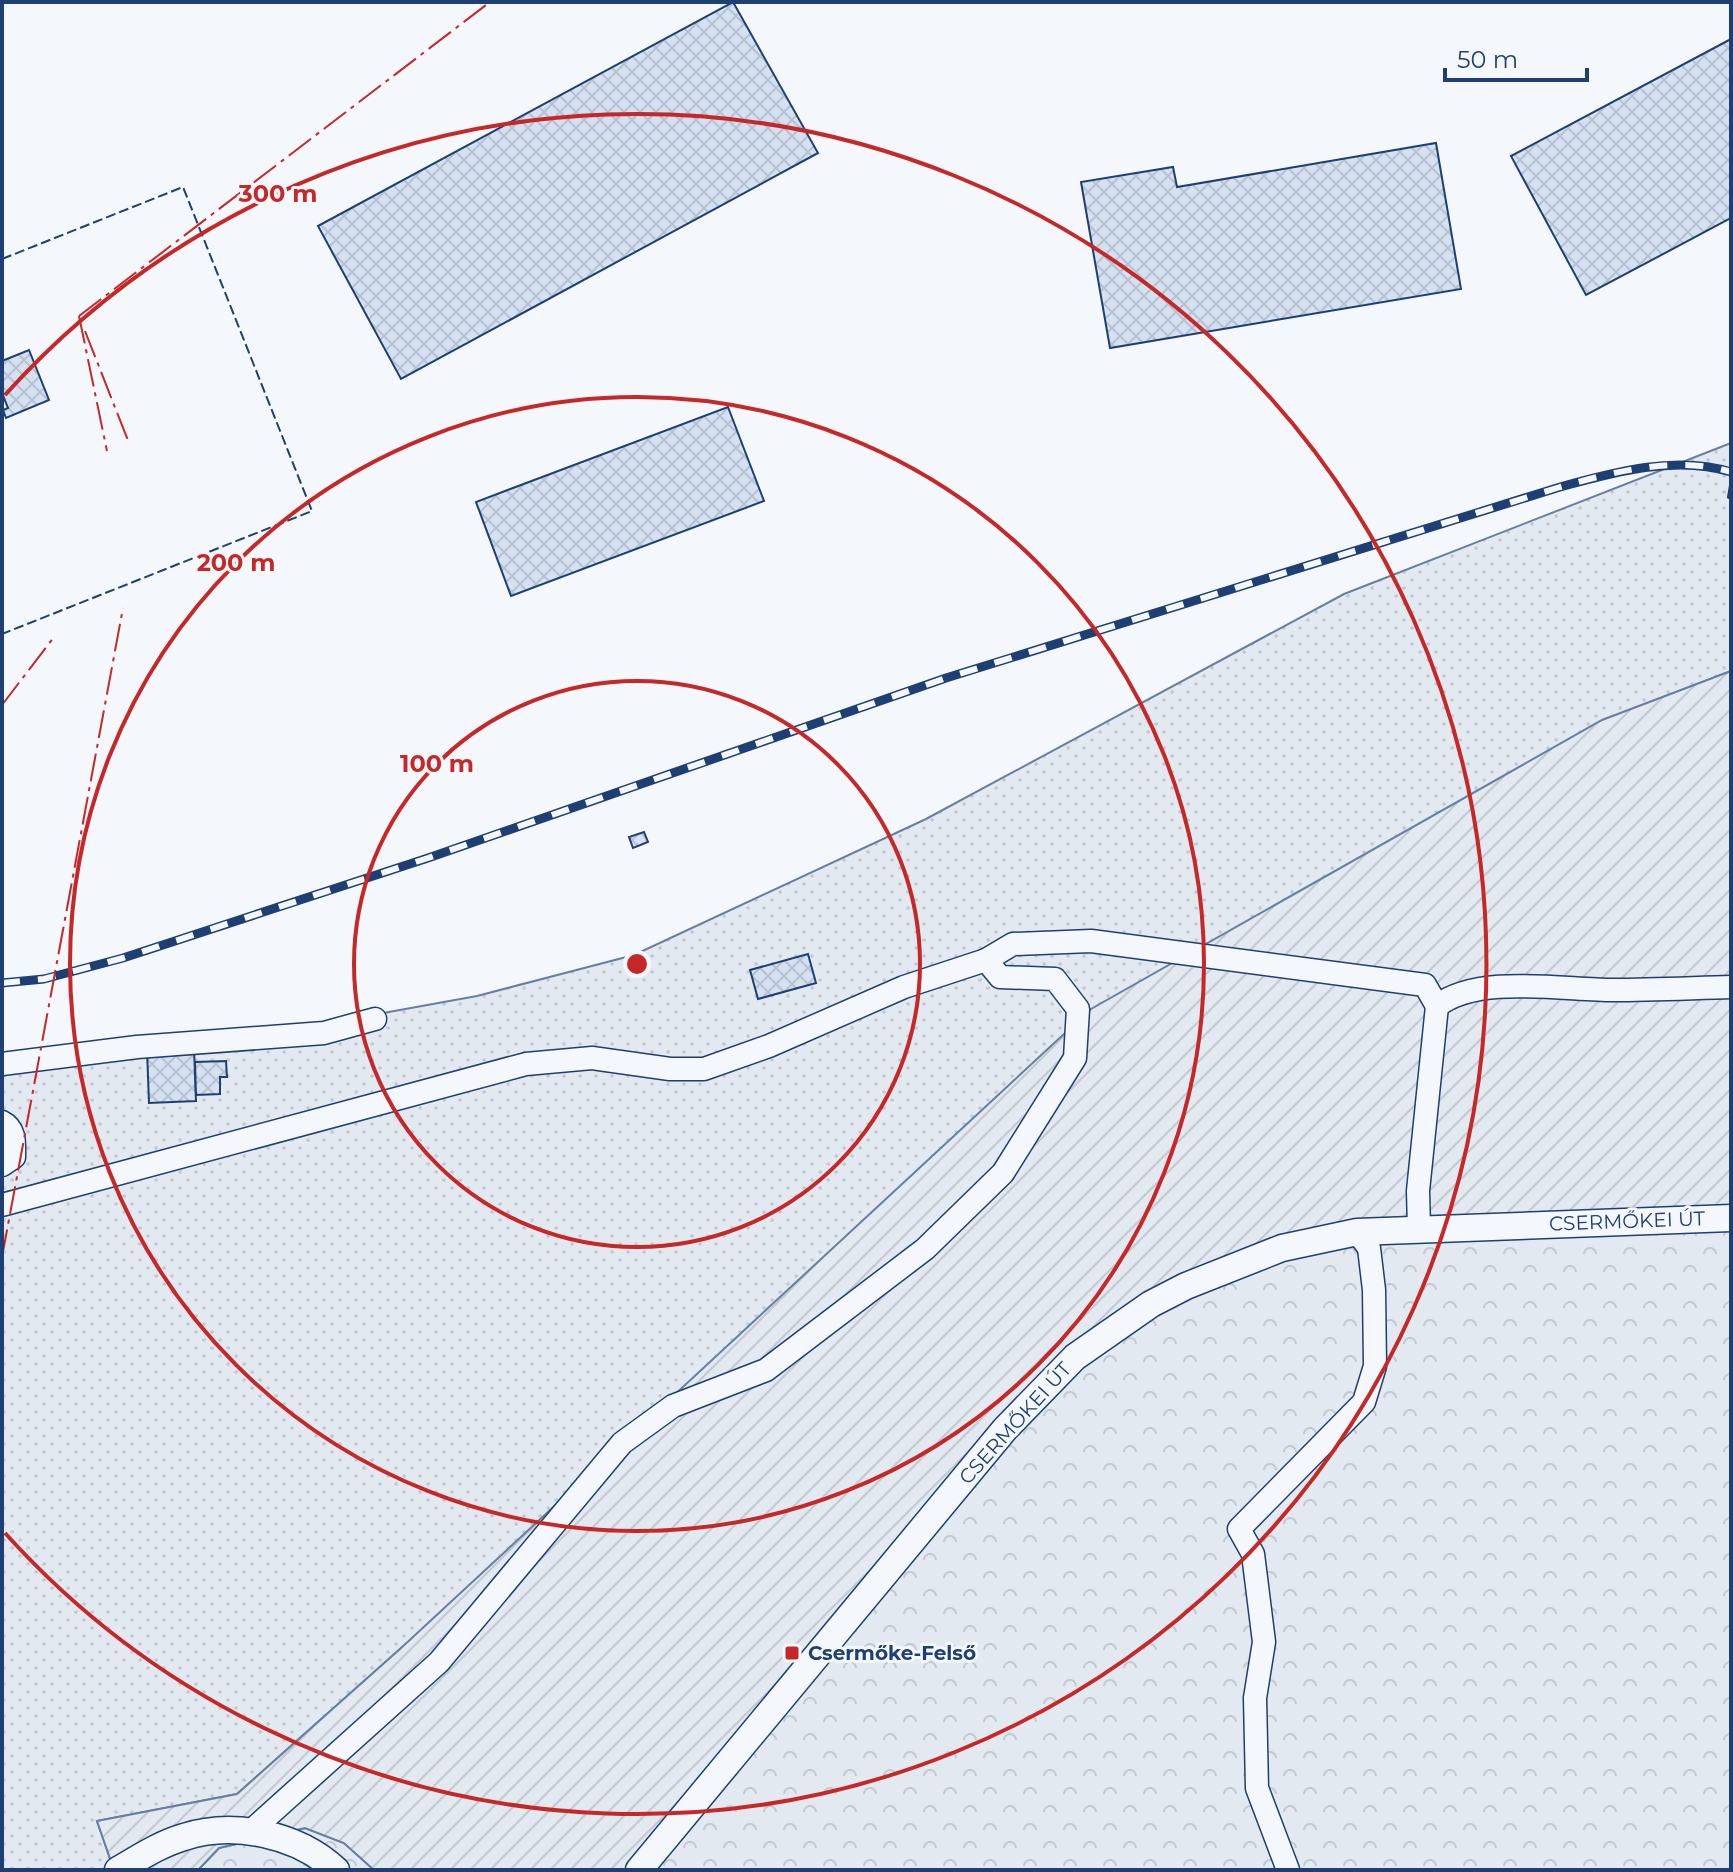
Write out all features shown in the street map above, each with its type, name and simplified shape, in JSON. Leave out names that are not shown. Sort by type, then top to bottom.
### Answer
[{"type":"main road","name":"CSERMŐKEI ÚT","points":[[639,1870],[1005,1429],[1075,1357],[1139,1311],[1186,1286],[1282,1248],[1357,1232],[1731,1218]]},
{"type":"main road","points":[[118,1870],[184,1837],[209,1831],[251,1831],[305,1849],[336,1870]]},
{"type":"street","points":[[2,1205],[526,1064],[592,1058],[670,1069],[704,1069],[769,1046],[904,987],[986,960],[1013,944],[1091,941],[1425,985],[1437,1006],[1418,1191],[1419,1228]]},
{"type":"street","points":[[251,1831],[439,1662],[622,1443],[673,1406],[766,1370],[925,1249],[1003,1173],[1075,1058],[1078,1009],[1055,979],[1000,977],[986,960]]},
{"type":"street","points":[[1437,1006],[1449,996],[1516,987],[1611,990],[1731,987]]},
{"type":"street","points":[[2,1064],[137,1047],[324,1033],[375,1019]]},
{"type":"street","points":[[2,1122],[13,1134],[14,1145],[14,1157],[2,1165]]},
{"type":"street","points":[[1288,1870],[1257,1788],[1255,1698],[1264,1642],[1253,1554],[1239,1529],[1364,1402],[1375,1366],[1374,1290],[1369,1248],[1357,1232]]},
{"type":"green space","points":[[1731,443],[1731,671],[1602,721],[400,1649],[237,1794],[97,1821],[114,1870],[2,1870],[2,1058],[317,1025],[477,996],[634,955],[926,819],[1344,594]]},
{"type":"green space","points":[[1731,671],[1731,1218],[1357,1232],[1186,1286],[1044,1387],[639,1870],[374,1870],[344,1843],[305,1828],[219,1848],[198,1870],[114,1870],[97,1821],[237,1794],[400,1649],[1091,1009],[1602,720]]},
{"type":"green space","points":[[1731,1218],[1731,1870],[639,1870],[1044,1387],[1114,1327],[1282,1248]]},
{"type":"green space","points":[[305,1828],[344,1843],[374,1870],[198,1870],[219,1848]]},
{"type":"building","points":[[733,2],[818,153],[401,379],[318,226]]},
{"type":"building","points":[[1731,39],[1731,218],[1586,295],[1511,156]]},
{"type":"building","points":[[1436,143],[1461,289],[1110,348],[1081,182],[1173,167],[1177,187]]},
{"type":"building","points":[[29,350],[49,400],[6,418],[3,410],[8,408],[2,393],[2,361]]},
{"type":"building","points":[[728,407],[764,501],[511,596],[476,502]]},
{"type":"building","points":[[644,832],[648,842],[633,848],[629,837]]},
{"type":"building","points":[[808,954],[816,983],[758,999],[750,970]]},
{"type":"building","points":[[194,1048],[196,1101],[149,1103],[147,1050]]},
{"type":"building","points":[[226,1061],[227,1077],[220,1077],[220,1094],[196,1095],[195,1062]]},
{"type":"railway","points":[[2,983],[44,979],[123,958],[428,858],[946,678],[1560,487],[1623,471],[1667,465],[1710,467],[1731,472]]},
{"type":"fence","points":[[2,259],[183,187],[312,511],[2,634]]},
{"type":"wall","points":[[1729,497],[1731,485]]},
{"type":"power","points":[[79,316],[490,2]]},
{"type":"power","points":[[79,316],[107,451]]},
{"type":"power","points":[[85,331],[129,443]]},
{"type":"power","points":[[2,1257],[123,608]]},
{"type":"power","points":[[2,705],[54,637]]},
{"type":"place","name":"Csermőke-Felső","points":[[792,1653]]}]
